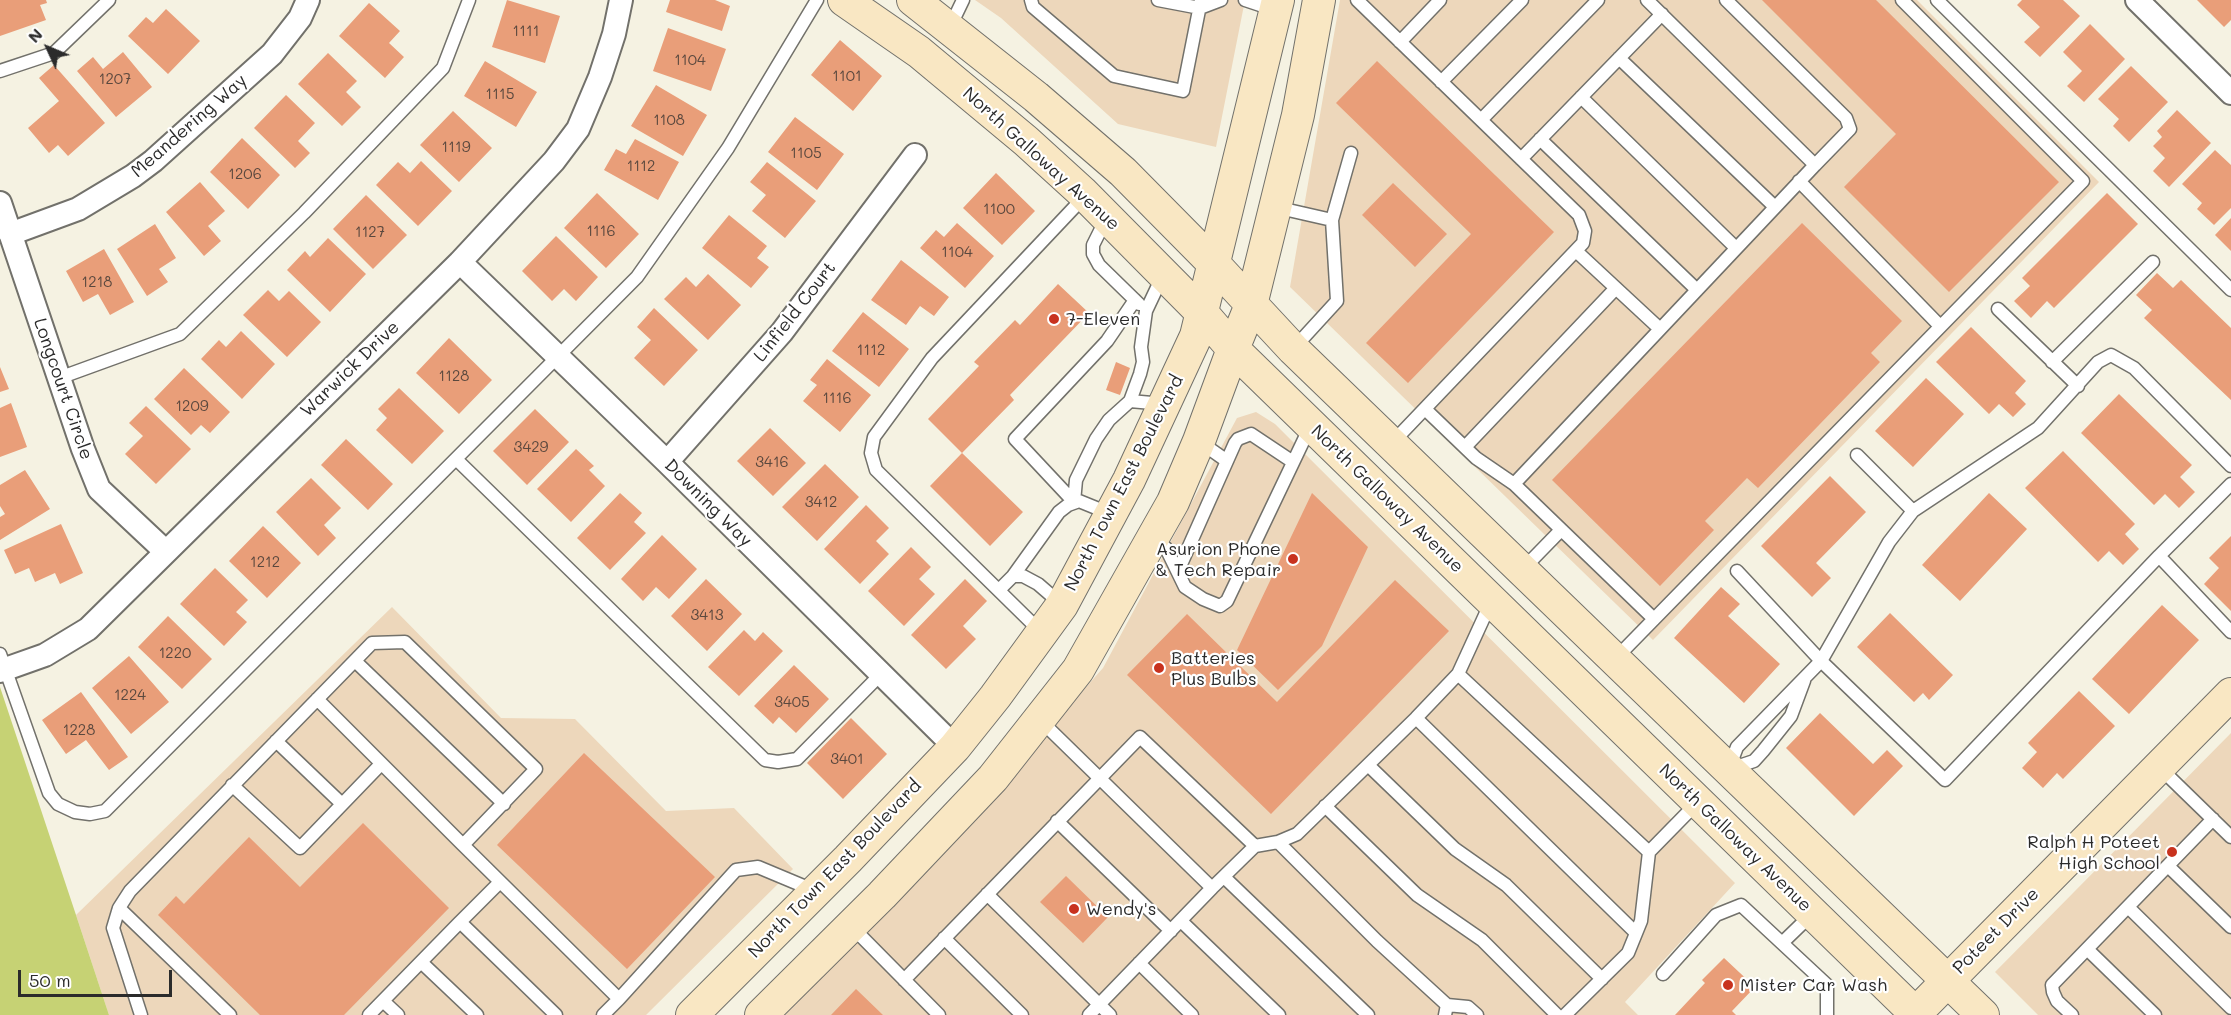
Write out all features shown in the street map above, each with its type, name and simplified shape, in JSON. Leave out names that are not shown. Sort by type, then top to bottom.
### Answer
[{"type":"main road","name":"North Galloway Avenue","points":[[844,0],[927,58],[1026,141],[1096,206],[1203,314],[1233,349],[1915,1015]]},
{"type":"main road","points":[[913,0],[957,14],[1036,97],[1123,172],[1214,263],[1293,349],[1983,1015]]},
{"type":"main road","points":[[761,1015],[993,778],[1078,670],[1173,502],[1251,305],[1298,116],[1319,0]]},
{"type":"main road","name":"North Town East Boulevard","points":[[692,1015],[955,747],[995,697],[1062,605],[1111,514],[1196,336],[1277,5]]},
{"type":"main road","points":[[927,58],[957,14]]},
{"type":"main road","points":[[1492,601],[1522,571]]},
{"type":"main road","points":[[1062,605],[1102,628]]},
{"type":"main road","name":"Poteet Drive","points":[[1915,1015],[2231,694]]},
{"type":"main road","points":[[1698,802],[1728,770]]},
{"type":"main road","points":[[814,891],[850,926]]},
{"type":"street","name":"Meandering Way","points":[[10,234],[78,209],[133,176],[153,161],[272,54],[300,18],[308,0]]},
{"type":"street","name":"Warwick Drive","points":[[2,664],[45,655],[88,629],[460,262],[555,161],[578,129],[600,77],[614,33],[621,0]]},
{"type":"street","points":[[2138,0],[2231,93]]},
{"type":"street","name":"Linfield Court","points":[[667,462],[782,332],[915,155]]},
{"type":"street","name":"Longcourt Circle","points":[[0,202],[83,449],[99,489],[165,551]]},
{"type":"street","name":"Downing Way","points":[[460,262],[667,462],[955,747]]},
{"type":"lane","points":[[0,71],[54,53],[109,0]]},
{"type":"lane","points":[[59,378],[180,334],[304,213],[443,68],[469,0]]},
{"type":"lane","points":[[2,664],[49,793],[58,804],[75,812],[105,811],[637,277],[728,148],[817,0]]},
{"type":"lane","points":[[1030,0],[1033,7],[1114,76],[1183,91],[1200,4]]},
{"type":"lane","points":[[1158,0],[1200,4],[1221,0]]},
{"type":"lane","points":[[1245,0],[1277,5]]},
{"type":"lane","points":[[1356,0],[1579,215],[1585,231],[1583,243],[1576,251],[1391,444]]},
{"type":"lane","points":[[1400,42],[1440,0]]},
{"type":"lane","points":[[1442,82],[1522,0]]},
{"type":"lane","points":[[1481,120],[1598,0]]},
{"type":"lane","points":[[1647,0],[1815,165]]},
{"type":"lane","points":[[1514,484],[1850,129],[1846,118],[1726,0]]},
{"type":"lane","points":[[1614,660],[2083,181],[1902,0]]},
{"type":"lane","points":[[1937,0],[2231,290]]},
{"type":"lane","points":[[1521,159],[1662,14]]},
{"type":"lane","points":[[1619,58],[1775,207]]},
{"type":"lane","points":[[1581,97],[1736,248]]},
{"type":"lane","points":[[1540,139],[1697,290]]},
{"type":"lane","points":[[1293,349],[1337,301],[1332,220],[1351,153]]},
{"type":"lane","points":[[1799,181],[1940,326]]},
{"type":"lane","points":[[1096,206],[1093,254],[1099,265],[1146,311]]},
{"type":"lane","points":[[1042,633],[876,470],[871,453],[874,437],[932,358],[1096,206]]},
{"type":"lane","points":[[1275,207],[1332,220]]},
{"type":"lane","points":[[1576,251],[1660,329]]},
{"type":"lane","points":[[2052,362],[2153,262]]},
{"type":"lane","points":[[1074,502],[1076,480],[1096,439],[1109,420],[1130,401],[1143,362],[1142,328],[1146,311],[1162,275]]},
{"type":"lane","points":[[1465,447],[1616,288]]},
{"type":"lane","points":[[1074,502],[1014,439],[1107,341],[1135,300]]},
{"type":"lane","points":[[1998,309],[2078,386]]},
{"type":"lane","points":[[1728,770],[1737,747],[1821,661],[1889,542],[1914,511],[2038,428],[2098,362],[2111,355],[2134,368],[2231,466]]},
{"type":"lane","points":[[1130,401],[1165,404]]},
{"type":"lane","points":[[1425,409],[1476,458],[1514,484],[1654,619]]},
{"type":"lane","points":[[1153,538],[1166,548],[1185,587],[1203,599],[1220,606],[1227,602],[1311,425]]},
{"type":"lane","points":[[1178,571],[1235,443],[1244,435],[1251,434],[1293,462]]},
{"type":"lane","points":[[1199,441],[1227,461]]},
{"type":"lane","points":[[1857,455],[1914,511]]},
{"type":"lane","points":[[456,459],[765,760],[778,762],[797,759],[881,674]]},
{"type":"lane","points":[[1737,571],[1821,661],[1945,780],[2231,484]]},
{"type":"lane","points":[[999,590],[1013,576],[1059,512],[1074,502],[1086,503],[1111,514]]},
{"type":"lane","points":[[1522,571],[1561,530]]},
{"type":"lane","points":[[2159,556],[2231,632]]},
{"type":"lane","points":[[1013,576],[1023,576],[1032,580],[1062,605]]},
{"type":"lane","points":[[1089,1015],[1255,846],[1278,842],[1297,834],[1416,718],[1458,674],[1492,601]]},
{"type":"lane","points":[[141,1015],[113,928],[119,908],[130,891],[372,643],[405,642],[536,769],[463,845]]},
{"type":"lane","points":[[355,660],[504,804]]},
{"type":"lane","points":[[1458,674],[1649,852]]},
{"type":"lane","points":[[1728,770],[1754,761],[1791,716],[1805,677]]},
{"type":"lane","points":[[316,699],[618,999]]},
{"type":"lane","points":[[1416,718],[1636,933]]},
{"type":"lane","points":[[1039,719],[1212,888]]},
{"type":"lane","points":[[904,980],[1140,737],[1255,846]]},
{"type":"lane","points":[[276,741],[342,804]]},
{"type":"lane","points":[[232,785],[300,848],[381,764]]},
{"type":"lane","points":[[1368,765],[1455,849],[1506,885],[1602,979]]},
{"type":"lane","points":[[2159,767],[2231,837]]},
{"type":"lane","points":[[1565,1015],[1628,953],[1641,921],[1649,852],[1698,802]]},
{"type":"lane","points":[[1325,807],[1417,895],[1482,940],[1557,1015]]},
{"type":"lane","points":[[2072,1015],[2057,1001],[2052,985],[2213,819]]},
{"type":"lane","points":[[1057,821],[1171,931]]},
{"type":"lane","points":[[1278,842],[1446,1010],[1468,1006],[1477,1015]]},
{"type":"lane","points":[[2168,866],[2231,927]]},
{"type":"lane","points":[[603,1015],[736,870],[758,867],[814,891]]},
{"type":"lane","points":[[1224,876],[1368,1015]]},
{"type":"lane","points":[[369,1015],[500,882]]},
{"type":"lane","points":[[987,894],[1110,1015]]},
{"type":"lane","points":[[1663,974],[1716,915],[1740,905],[1827,985],[1827,1015]]},
{"type":"lane","points":[[2128,907],[2231,1008]]},
{"type":"lane","points":[[119,908],[230,1015]]},
{"type":"lane","points":[[1782,943],[1812,914]]},
{"type":"lane","points":[[1180,921],[1279,1015]]},
{"type":"lane","points":[[460,922],[556,1015]]},
{"type":"lane","points":[[850,926],[939,1015]]},
{"type":"lane","points":[[944,938],[1022,1015]]},
{"type":"lane","points":[[2087,949],[2155,1015]]},
{"type":"lane","points":[[421,962],[477,1015]]},
{"type":"lane","points":[[1139,963],[1192,1015]]},
{"type":"lane","points":[[383,1001],[398,1015]]},
{"type":"shaded area","points":[[975,0],[1245,0],[1216,147],[1118,124],[1001,18]]},
{"type":"shaded area","points":[[1340,0],[1917,0],[2099,182],[1653,640],[1290,287]]},
{"type":"shaded area","points":[[1256,412],[1275,424],[1735,883],[1625,1002],[1638,1015],[785,1015],[881,917],[1103,668],[1237,418]]},
{"type":"shaded area","points":[[392,607],[501,718],[575,719],[666,811],[734,808],[793,869],[646,1015],[109,1015],[76,915]]},
{"type":"shaded area","name":"Ralph H Poteet High School","points":[[2231,733],[2231,1015],[2038,1015],[1995,972]]},
{"type":"green space","points":[[0,687],[76,915],[109,1015],[0,1015]]},
{"type":"building","points":[[0,0],[46,0],[47,3],[40,5],[46,20],[0,36]]},
{"type":"building","points":[[507,0],[560,16],[545,63],[492,47]]},
{"type":"building","points":[[670,0],[715,0],[730,6],[722,31],[666,12]]},
{"type":"building","points":[[1762,0],[1876,0],[2059,182],[1949,292],[1844,187],[1896,134]]},
{"type":"building","points":[[2022,0],[2063,0],[2080,16],[2040,57],[2024,42],[2040,27],[2017,5]]},
{"type":"building","points":[[2197,0],[2231,0],[2231,20],[2224,27]]},
{"type":"building","points":[[369,3],[400,31],[389,43],[404,57],[385,78],[339,36]]},
{"type":"building","points":[[166,9],[200,41],[168,74],[128,36],[146,17],[153,23]]},
{"type":"building","points":[[2090,24],[2125,59],[2084,102],[2067,86],[2082,71],[2063,52]]},
{"type":"building","points":[[668,28],[726,49],[711,91],[653,71]]},
{"type":"building","points":[[840,40],[882,76],[853,111],[811,75]]},
{"type":"building","points":[[123,52],[152,87],[116,117],[77,71],[93,57],[103,69]]},
{"type":"building","points":[[328,53],[357,81],[346,92],[361,107],[342,126],[298,84]]},
{"type":"building","points":[[485,61],[537,92],[516,127],[464,96]]},
{"type":"building","points":[[1377,61],[1554,232],[1408,383],[1366,343],[1471,234],[1336,103]]},
{"type":"building","points":[[54,65],[105,123],[68,156],[58,145],[49,153],[28,128],[59,101],[39,78]]},
{"type":"building","points":[[2131,66],[2168,102],[2129,142],[2113,126],[2119,119],[2098,99]]},
{"type":"building","points":[[656,85],[707,115],[683,156],[631,126]]},
{"type":"building","points":[[286,95],[315,123],[298,141],[310,153],[295,168],[254,128]]},
{"type":"building","points":[[2177,110],[2211,143],[2169,187],[2153,171],[2165,158],[2153,146],[2162,137],[2157,131]]},
{"type":"building","points":[[453,111],[492,148],[459,182],[420,145]]},
{"type":"building","points":[[795,117],[844,154],[817,190],[768,152]]},
{"type":"building","points":[[242,138],[280,175],[248,209],[210,172]]},
{"type":"building","points":[[635,139],[679,162],[658,200],[604,170],[616,149],[626,154]]},
{"type":"building","points":[[2215,150],[2231,165],[2231,208],[2214,225],[2197,209],[2202,203],[2182,184]]},
{"type":"building","points":[[421,161],[452,191],[418,226],[376,185],[398,162],[410,173]]},
{"type":"building","points":[[767,162],[816,201],[785,238],[752,211],[766,195],[750,182]]},
{"type":"building","points":[[996,173],[1035,211],[1002,245],[963,208]]},
{"type":"building","points":[[200,182],[225,211],[208,226],[221,241],[204,256],[166,212]]},
{"type":"building","points":[[1393,183],[1447,234],[1415,267],[1362,215]]},
{"type":"building","points":[[597,193],[639,234],[606,268],[564,228]]},
{"type":"building","points":[[2107,193],[2138,224],[2054,308],[2047,301],[2031,318],[2014,301],[2030,286],[2022,278]]},
{"type":"building","points":[[366,195],[407,235],[373,269],[333,229]]},
{"type":"building","points":[[729,215],[767,246],[757,258],[769,267],[751,288],[702,248]]},
{"type":"building","points":[[2231,218],[2231,251],[2215,235]]},
{"type":"building","points":[[957,223],[994,256],[965,288],[920,248],[936,230],[944,237]]},
{"type":"building","points":[[1802,223],[1902,321],[1871,353],[1880,362],[1758,488],[1747,478],[1705,521],[1714,530],[1660,586],[1552,480]]},
{"type":"building","points":[[155,224],[176,258],[159,269],[168,282],[147,296],[117,249]]},
{"type":"building","points":[[556,236],[598,277],[576,301],[564,289],[552,301],[522,271]]},
{"type":"building","points":[[328,238],[366,274],[330,312],[287,270],[305,251],[310,257]]},
{"type":"building","points":[[104,249],[134,302],[110,315],[98,294],[83,302],[66,271]]},
{"type":"building","points":[[901,260],[949,297],[934,316],[920,306],[906,325],[871,300]]},
{"type":"building","points":[[2157,273],[2173,288],[2181,280],[2231,328],[2231,400],[2144,318],[2152,310],[2136,295]]},
{"type":"building","points":[[708,274],[741,305],[708,340],[664,299],[686,277],[696,287]]},
{"type":"building","points":[[1058,284],[1089,313],[1010,395],[1014,400],[962,453],[928,419],[979,366],[974,362],[1015,320],[1020,325]]},
{"type":"building","points":[[268,290],[279,301],[289,291],[321,322],[287,357],[243,315]]},
{"type":"building","points":[[654,308],[698,350],[664,386],[634,358],[651,340],[637,327]]},
{"type":"building","points":[[863,312],[909,349],[879,387],[832,351]]},
{"type":"building","points":[[1971,327],[2026,381],[2015,393],[2026,404],[2013,417],[1999,404],[1989,414],[1936,362]]},
{"type":"building","points":[[241,331],[275,364],[242,399],[201,359],[219,340],[226,347]]},
{"type":"building","points":[[449,338],[492,380],[459,414],[416,373]]},
{"type":"building","points":[[827,359],[871,395],[840,432],[803,401],[817,385],[810,380]]},
{"type":"building","name":"7-Eleven","points":[[1116,362],[1130,368],[1120,395],[1106,390]]},
{"type":"building","points":[[0,367],[9,389],[0,392]]},
{"type":"building","points":[[184,368],[230,412],[210,433],[201,425],[191,435],[154,399]]},
{"type":"building","points":[[1926,378],[1964,414],[1913,467],[1875,431]]},
{"type":"building","points":[[399,388],[444,431],[412,464],[376,430],[387,418],[378,409]]},
{"type":"building","points":[[2119,394],[2192,465],[2180,477],[2195,492],[2179,508],[2165,494],[2154,505],[2081,433]]},
{"type":"building","points":[[11,403],[27,447],[0,457],[0,408]]},
{"type":"building","points":[[146,406],[191,449],[156,484],[125,454],[143,436],[129,423]]},
{"type":"building","points":[[535,409],[569,442],[527,485],[493,451]]},
{"type":"building","points":[[770,428],[806,463],[773,496],[737,461]]},
{"type":"building","points":[[346,439],[393,484],[368,510],[321,465]]},
{"type":"building","points":[[576,449],[594,466],[589,470],[605,486],[571,522],[537,489]]},
{"type":"building","points":[[2063,451],[2135,524],[2125,534],[2139,549],[2123,565],[2109,551],[2098,562],[2025,488]]},
{"type":"building","points":[[962,453],[1023,512],[990,546],[930,486]]},
{"type":"building","points":[[825,464],[859,497],[817,541],[782,507]]},
{"type":"building","points":[[25,470],[50,509],[0,540],[0,517],[5,514],[0,506],[0,485]]},
{"type":"building","points":[[1830,476],[1866,512],[1816,563],[1831,578],[1812,597],[1761,546]]},
{"type":"building","points":[[311,478],[341,508],[324,525],[336,538],[318,556],[276,512]]},
{"type":"building","points":[[620,493],[642,513],[634,522],[646,533],[610,570],[577,538]]},
{"type":"building","points":[[1312,493],[1368,547],[1322,646],[1278,690],[1237,650]]},
{"type":"building","points":[[1989,493],[2027,529],[1960,601],[1922,565]]},
{"type":"building","points":[[866,505],[889,528],[876,541],[889,554],[860,584],[824,549]]},
{"type":"building","points":[[61,524],[83,573],[60,584],[55,573],[35,582],[29,568],[15,574],[4,550]]},
{"type":"building","points":[[263,526],[301,563],[267,598],[229,561]]},
{"type":"building","points":[[662,535],[697,569],[669,599],[656,587],[643,601],[621,579]]},
{"type":"building","points":[[2231,536],[2231,611],[2204,584],[2219,568],[2209,558]]},
{"type":"building","points":[[911,547],[931,567],[919,579],[935,594],[904,626],[868,591]]},
{"type":"building","points":[[215,568],[248,600],[236,612],[247,622],[224,646],[180,604]]},
{"type":"building","points":[[706,579],[742,614],[707,651],[671,616]]},
{"type":"building","points":[[965,579],[987,601],[963,626],[976,639],[946,669],[911,635]]},
{"type":"building","points":[[1395,580],[1449,631],[1271,814],[1127,675],[1187,614],[1277,702]]},
{"type":"building","points":[[1721,587],[1740,604],[1728,616],[1780,664],[1744,703],[1674,638]]},
{"type":"building","points":[[2162,605],[2199,640],[2129,714],[2092,679]]},
{"type":"building","points":[[1890,613],[1953,675],[1929,700],[1923,693],[1914,702],[1857,647]]},
{"type":"building","points":[[168,616],[212,659],[182,689],[138,647]]},
{"type":"building","points":[[744,630],[755,641],[763,632],[783,651],[739,696],[708,667]]},
{"type":"building","points":[[129,656],[169,702],[131,734],[92,688]]},
{"type":"building","points":[[794,665],[829,699],[796,733],[779,717],[773,724],[754,706]]},
{"type":"building","points":[[2079,691],[2115,726],[2063,779],[2057,773],[2043,788],[2022,768],[2037,752],[2028,743]]},
{"type":"building","points":[[81,692],[128,757],[109,770],[86,740],[66,754],[42,720]]},
{"type":"building","points":[[1820,713],[1873,764],[1887,750],[1903,766],[1854,816],[1786,748]]},
{"type":"building","points":[[851,718],[887,754],[843,799],[807,763]]},
{"type":"building","points":[[584,753],[715,877],[627,969],[497,845]]},
{"type":"building","points":[[363,823],[449,908],[344,1015],[260,1015],[158,915],[176,896],[184,904],[249,837],[300,887]]},
{"type":"building","name":"Wendy's","points":[[1066,876],[1108,917],[1083,943],[1040,902]]},
{"type":"building","name":"Mister Car Wash","points":[[1724,958],[1755,987],[1732,1011],[1736,1015],[1675,1015],[1705,983],[1702,980]]},
{"type":"building","points":[[856,989],[883,1015],[831,1015]]},
{"type":"place","name":"7-Eleven","points":[[1054,319]]},
{"type":"place","name":"Asurion Phone & Tech Repair","points":[[1293,559]]},
{"type":"place","name":"Batteries Plus Bulbs","points":[[1159,668]]},
{"type":"place","name":"Ralph H Poteet High School","points":[[2172,852]]},
{"type":"place","name":"Wendy's","points":[[1074,909]]},
{"type":"place","name":"Mister Car Wash","points":[[1728,985]]}]
